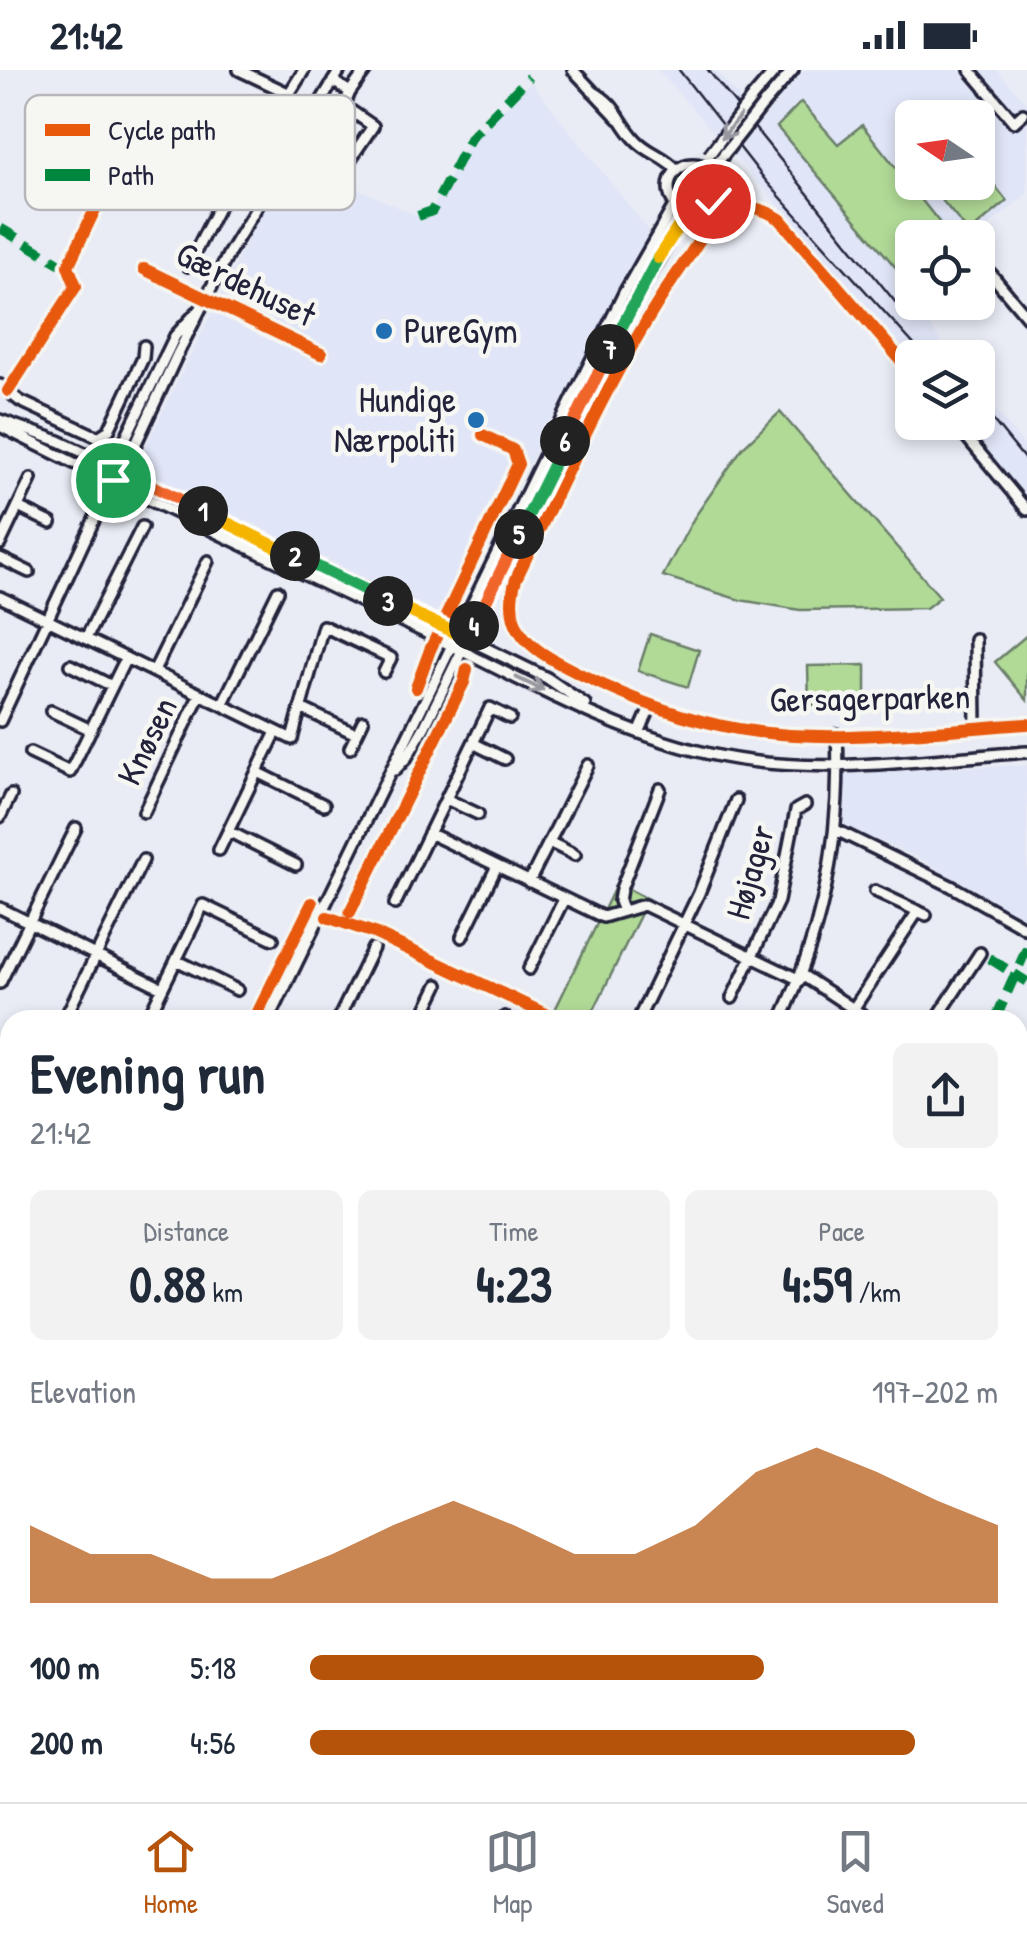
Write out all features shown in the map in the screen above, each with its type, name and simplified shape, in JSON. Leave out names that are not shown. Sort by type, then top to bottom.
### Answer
[{"type":"street","points":[[239,70],[288,93],[304,70]]},
{"type":"street","points":[[324,95],[340,70]]},
{"type":"street","points":[[349,95],[366,70]]},
{"type":"street","points":[[574,70],[641,145],[660,154],[677,170]]},
{"type":"street","points":[[701,166],[776,70]]},
{"type":"street","points":[[712,173],[793,70]]},
{"type":"street","points":[[970,70],[1014,122],[1023,114]]},
{"type":"street","points":[[333,81],[350,92]]},
{"type":"street","points":[[355,114],[373,126],[355,153]]},
{"type":"street","points":[[689,164],[701,166],[712,173],[716,187],[713,201],[702,210],[688,212],[675,204],[668,188],[677,170],[689,164]]},
{"type":"street","points":[[274,1010],[624,293],[675,204]]},
{"type":"street","name":"Gersagerparken","points":[[895,354],[780,220],[769,212],[749,207],[729,210],[712,225],[676,274],[618,372],[513,588],[513,613],[530,646],[547,658],[651,706],[740,729],[836,734],[1027,724]]},
{"type":"street","points":[[188,266],[220,210]]},
{"type":"street","points":[[0,721],[113,480],[123,471],[204,302],[254,210]]},
{"type":"street","points":[[390,776],[426,726],[621,326],[688,212]]},
{"type":"street","points":[[995,280],[1027,317]]},
{"type":"street","points":[[113,480],[110,465],[175,336],[204,302]]},
{"type":"street","points":[[4,388],[20,401],[93,436],[104,435],[143,358],[144,346]]},
{"type":"street","points":[[0,423],[59,441],[123,471],[547,678],[600,714]]},
{"type":"street","points":[[0,423],[639,733],[728,758],[785,765],[838,766],[1027,752]]},
{"type":"street","points":[[969,440],[1027,510]]},
{"type":"street","points":[[0,544],[31,479]]},
{"type":"street","points":[[18,507],[52,523]]},
{"type":"street","points":[[86,638],[142,527]]},
{"type":"street","points":[[0,558],[28,572]]},
{"type":"street","name":"Knøsen","points":[[154,672],[208,561]]},
{"type":"street","name":"Knøsen","points":[[222,705],[278,590]]},
{"type":"street","name":"Knøsen","points":[[2,601],[47,619],[276,732]]},
{"type":"street","points":[[219,850],[276,732],[292,739],[321,623],[391,658],[384,672]]},
{"type":"street","name":"Gersagerparken","points":[[975,639],[976,727]]},
{"type":"street","name":"Knøsen","points":[[30,752],[70,772],[126,658]]},
{"type":"street","name":"Knøsen","points":[[70,666],[112,686]]},
{"type":"street","name":"Knøsen","points":[[144,812],[200,694]]},
{"type":"street","points":[[639,733],[651,706]]},
{"type":"street","points":[[301,708],[356,734]]},
{"type":"street","points":[[395,904],[490,708],[510,718]]},
{"type":"street","name":"Knøsen","points":[[50,710],[90,730]]},
{"type":"street","points":[[350,748],[363,721]]},
{"type":"street","name":"Gersagerparken","points":[[786,1010],[801,978],[824,900],[836,830],[836,734]]},
{"type":"street","points":[[473,743],[505,759]]},
{"type":"street","points":[[529,882],[588,765]]},
{"type":"street","points":[[256,772],[324,805]]},
{"type":"street","points":[[623,911],[621,889],[660,788]]},
{"type":"street","points":[[0,816],[10,795]]},
{"type":"street","points":[[446,799],[478,814]]},
{"type":"street","name":"Højager","points":[[643,1010],[736,800]]},
{"type":"street","name":"Højager","points":[[732,998],[778,901],[796,810],[804,805]]},
{"type":"street","points":[[0,983],[76,828]]},
{"type":"street","points":[[836,830],[951,886],[1027,929]]},
{"type":"street","points":[[228,831],[296,864]]},
{"type":"street","name":"Højager","points":[[430,834],[603,917],[642,905],[801,978],[853,1009]]},
{"type":"street","points":[[549,842],[575,854]]},
{"type":"street","points":[[69,1010],[142,860]]},
{"type":"street","points":[[462,938],[498,866]]},
{"type":"street","points":[[853,1009],[922,913],[875,892]]},
{"type":"street","points":[[529,968],[564,899]]},
{"type":"street","points":[[154,1010],[202,900],[273,939]]},
{"type":"street","points":[[0,908],[162,988]]},
{"type":"street","points":[[343,1010],[373,948]]},
{"type":"street","points":[[943,1010],[981,954]]},
{"type":"street","points":[[176,960],[237,990]]},
{"type":"street","points":[[426,1010],[438,985]]},
{"type":"shaded area","points":[[658,70],[715,70],[742,101],[764,118],[805,70],[997,70],[1027,104],[1027,194],[995,221],[895,220],[895,320],[925,320],[940,340],[895,340],[895,346],[780,207]]},
{"type":"shaded area","points":[[531,82],[649,231],[450,618],[135,468],[263,210],[355,210],[355,188],[426,220],[467,145]]},
{"type":"shaded area","points":[[995,410],[1027,449],[1027,503],[974,440],[995,440]]},
{"type":"shaded area","points":[[1027,765],[1027,924],[1018,922],[926,861],[843,825],[845,777],[852,772]]},
{"type":"green space","points":[[801,102],[838,144],[862,125],[895,167],[895,200],[922,200],[937,220],[895,220],[895,267],[777,127]]},
{"type":"green space","points":[[692,168],[706,173],[711,187],[706,201],[692,206],[678,201],[673,187],[678,173]]},
{"type":"green space","points":[[995,186],[1007,201],[984,220],[958,220],[942,200],[995,200]]},
{"type":"green space","points":[[780,412],[940,597],[926,608],[800,610],[740,600],[663,576],[694,518],[743,447]]},
{"type":"green space","points":[[650,634],[699,650],[688,687],[638,671]]},
{"type":"green space","points":[[1027,635],[1027,700],[995,662]]},
{"type":"green space","points":[[866,665],[866,704],[809,705],[808,666]]},
{"type":"green space","points":[[617,883],[648,899],[594,1010],[555,1010]]},
{"type":"tram line","points":[[679,70],[766,181],[910,340]]},
{"type":"tram line","points":[[708,70],[895,302]]},
{"type":"tram line","points":[[995,423],[1027,462]]},
{"type":"marked path","points":[[418,216],[432,211],[471,137],[529,77]]},
{"type":"marked path","points":[[0,228],[59,263],[68,266],[71,260]]},
{"type":"marked path","points":[[999,1010],[1027,948]]},
{"type":"marked path","points":[[989,958],[1027,982]]},
{"type":"cycle path","points":[[895,353],[780,219],[750,207],[723,214],[704,233],[660,299],[615,377],[516,579],[513,614],[526,639],[564,666],[637,700],[717,725],[774,734],[846,736],[1027,724]]},
{"type":"cycle path","points":[[8,391],[76,286],[68,266],[95,210]]},
{"type":"cycle path","name":"Gærdehuset","points":[[144,269],[321,354]]},
{"type":"cycle path","points":[[416,688],[430,650],[518,464],[513,450],[483,435]]},
{"type":"cycle path","points":[[350,912],[467,669]]},
{"type":"cycle path","points":[[259,1010],[312,903]]},
{"type":"cycle path","points":[[327,917],[374,933],[537,1010]]},
{"type":"place","name":"PureGym","points":[[384,331]]},
{"type":"place","name":"Hundige Nærpoliti","points":[[476,420]]},
{"type":"route","points":[[113,480],[123,471],[468,639],[643,284],[688,212],[702,210],[713,201]]}]
